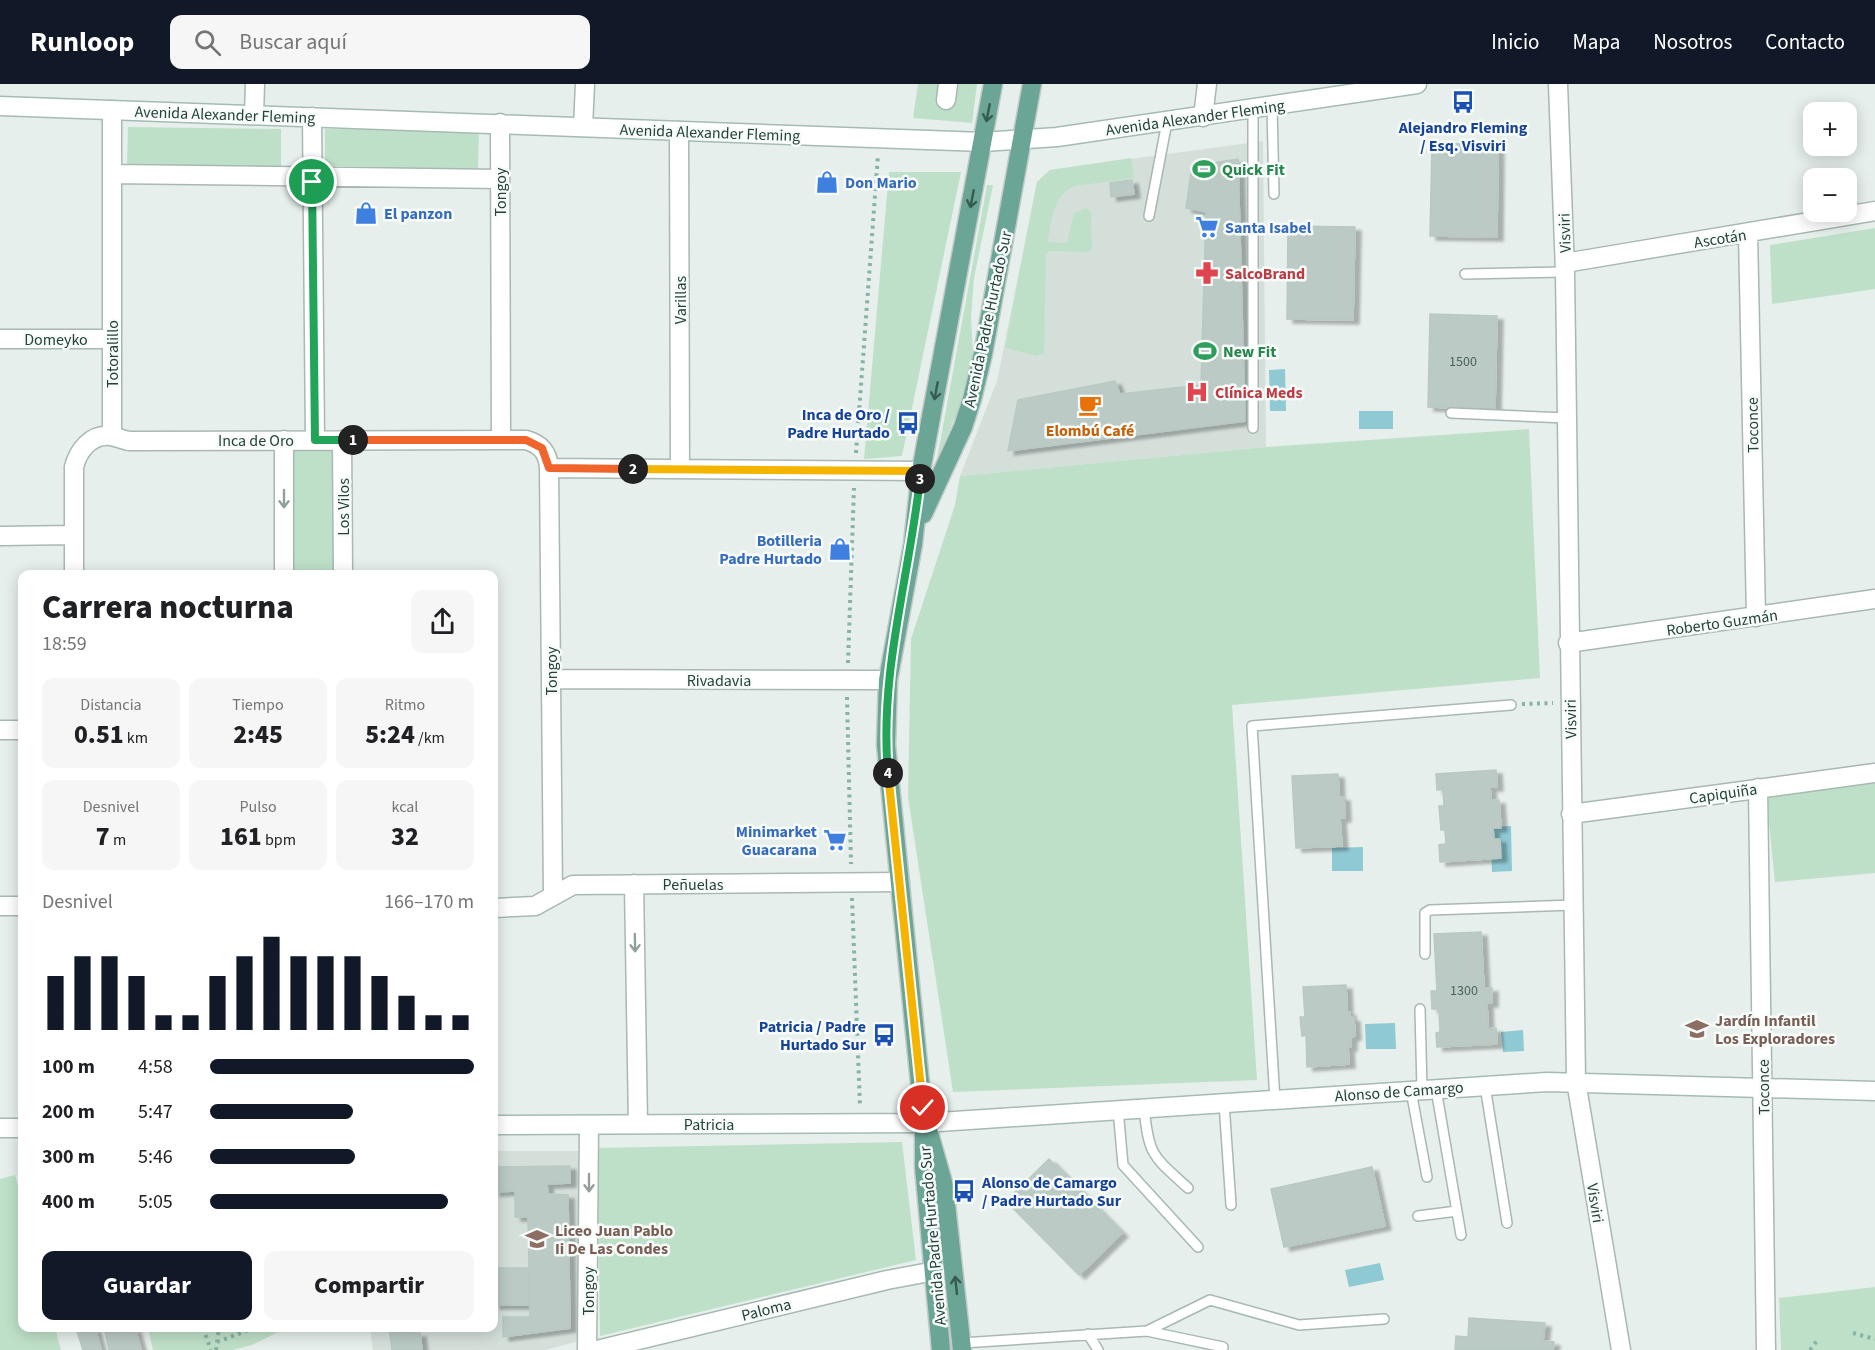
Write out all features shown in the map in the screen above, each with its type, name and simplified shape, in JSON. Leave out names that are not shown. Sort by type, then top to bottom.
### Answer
[{"type":"main road","name":"Avenida Padre Hurtado Sur","points":[[941,1350],[924,1167],[924,1123],[886,745],[888,680],[913,544],[921,471],[993,84]]},
{"type":"main road","name":"Avenida Padre Hurtado Sur","points":[[913,544],[927,501],[963,427],[972,399],[1023,141],[1032,84]]},
{"type":"main road","name":"Avenida Padre Hurtado Sur","points":[[924,1123],[938,1157],[944,1186],[962,1346]]},
{"type":"street","points":[[254,115],[255,84]]},
{"type":"street","points":[[583,127],[585,84]]},
{"type":"street","points":[[1203,117],[1207,84]]},
{"type":"street","name":"Avenida Alexander Fleming","points":[[0,106],[983,142],[1023,141],[1167,122],[1413,84]]},
{"type":"street","name":"Visviri","points":[[1558,84],[1565,268],[1568,643],[1576,1081],[1621,1350]]},
{"type":"street","name":"Totoralillo","points":[[112,110],[112,436]]},
{"type":"street","points":[[312,117],[315,440]]},
{"type":"street","name":"Tongoy","points":[[500,123],[501,440]]},
{"type":"street","name":"Varillas","points":[[679,131],[680,469]]},
{"type":"street","points":[[112,174],[500,179]]},
{"type":"street","name":"Ascotán","points":[[1565,268],[1875,211]]},
{"type":"street","name":"Toconce","points":[[1748,233],[1756,617]]},
{"type":"street","name":"Domeyko","points":[[0,339],[112,339]]},
{"type":"street","points":[[74,570],[76,459],[93,440],[112,436]]},
{"type":"street","name":"Inca de Oro","points":[[112,436],[129,441],[526,440],[542,448]]},
{"type":"street","points":[[284,440],[284,570]]},
{"type":"street","name":"Los Vilos","points":[[342,440],[343,570]]},
{"type":"street","name":"Tongoy","points":[[542,448],[549,468],[553,896]]},
{"type":"street","points":[[549,468],[921,471]]},
{"type":"street","points":[[0,536],[74,535]]},
{"type":"street","name":"Roberto Guzmán","points":[[1568,643],[1875,599]]},
{"type":"street","name":"Rivadavia","points":[[551,679],[888,680]]},
{"type":"street","points":[[0,730],[18,730]]},
{"type":"street","name":"Capiquiña","points":[[1571,814],[1875,773]]},
{"type":"street","name":"Toconce","points":[[1758,788],[1766,1350]]},
{"type":"street","name":"Peñuelas","points":[[498,908],[535,906],[573,885],[900,882]]},
{"type":"street","points":[[634,884],[638,1124]]},
{"type":"street","points":[[0,906],[18,906]]},
{"type":"street","name":"Alonso de Camargo","points":[[924,1123],[1576,1081],[1875,1091]]},
{"type":"street","name":"Patricia","points":[[498,1125],[924,1123]]},
{"type":"street","name":"Tongoy","points":[[587,1350],[589,1125]]},
{"type":"street","points":[[0,1128],[18,1128]]},
{"type":"street","name":"Paloma","points":[[597,1350],[887,1280],[935,1271]]},
{"type":"lane","points":[[1272,106],[1274,194]]},
{"type":"lane","points":[[1253,109],[1253,428]]},
{"type":"lane","points":[[1149,216],[1167,122]]},
{"type":"lane","points":[[1465,274],[1565,268]]},
{"type":"lane","points":[[1451,413],[1566,418]]},
{"type":"lane","points":[[1275,1100],[1252,726],[1511,705]]},
{"type":"lane","points":[[1425,954],[1424,920],[1425,913],[1430,910],[1573,905]]},
{"type":"lane","points":[[1420,1009],[1427,1177]]},
{"type":"lane","points":[[1485,1086],[1507,1223]]},
{"type":"lane","points":[[1423,1090],[1457,1212],[1461,1235]]},
{"type":"lane","points":[[1224,1103],[1231,1205]]},
{"type":"lane","points":[[1144,1108],[1148,1144],[1158,1160],[1188,1188]]},
{"type":"lane","points":[[1118,1109],[1122,1165],[1198,1247]]},
{"type":"lane","points":[[1418,1216],[1457,1212]]},
{"type":"lane","points":[[1147,1331],[1209,1300],[1299,1325],[1384,1319]]},
{"type":"lane","points":[[962,1346],[1147,1331],[1222,1347]]},
{"type":"lane","points":[[1088,1334],[1098,1350]]},
{"type":"path","points":[[1511,705],[1569,702]]},
{"type":"path","points":[[204,1332],[211,1350]]},
{"type":"path","points":[[216,1350],[218,1332]]},
{"type":"path","points":[[217,1342],[243,1332]]},
{"type":"path","points":[[1853,1333],[1875,1339]]},
{"type":"path","points":[[1810,1350],[1819,1338]]},
{"type":"shaded area","points":[[1263,141],[1266,447],[960,476],[997,381],[1037,182],[1050,170]]},
{"type":"shaded area","name":"Liceo Juan Pablo Ii De Las Condes","points":[[498,1151],[580,1151],[579,1341],[545,1350],[373,1350],[371,1332],[498,1332]]},
{"type":"green space","points":[[918,84],[977,84],[972,123],[913,118]]},
{"type":"green space","points":[[128,127],[281,129],[281,168],[127,167]]},
{"type":"green space","points":[[325,129],[479,130],[478,170],[325,168]]},
{"type":"green space","points":[[1131,158],[1134,178],[1075,186],[1062,195],[1054,210],[1048,242],[1067,243],[1074,213],[1086,208],[1091,212],[1092,248],[1088,252],[1050,251],[1046,255],[1044,353],[1037,356],[1005,348],[1037,182],[1050,170]]},
{"type":"green space","points":[[889,172],[961,172],[902,456],[864,459]]},
{"type":"green space","points":[[987,185],[993,185],[974,278],[971,317],[973,355],[957,413],[937,459]]},
{"type":"green space","points":[[1875,228],[1875,289],[1772,304],[1770,245]]},
{"type":"green space","points":[[1529,429],[1540,678],[1232,705],[1257,1080],[953,1092],[908,797],[911,639],[955,505],[960,476],[1266,447]]},
{"type":"green space","points":[[337,446],[336,570],[293,570],[294,449]]},
{"type":"green space","points":[[1875,783],[1875,873],[1775,882],[1766,793]]},
{"type":"green space","points":[[902,1142],[916,1260],[600,1336],[597,1148]]},
{"type":"green space","points":[[15,1175],[18,1187],[18,1332],[56,1332],[61,1350],[0,1350],[0,1179]]},
{"type":"green space","points":[[1875,1287],[1875,1350],[1781,1350],[1779,1298]]},
{"type":"green space","points":[[149,1332],[278,1332],[252,1345],[233,1350],[153,1350]]},
{"type":"water","points":[[1285,369],[1286,411],[1270,411],[1269,370]]},
{"type":"water","points":[[1359,411],[1393,411],[1393,429],[1359,429]]},
{"type":"water","points":[[1511,826],[1512,871],[1492,872],[1490,827]]},
{"type":"water","points":[[1363,847],[1363,871],[1332,871],[1332,848]]},
{"type":"water","points":[[1395,1023],[1396,1049],[1366,1049],[1365,1024]]},
{"type":"water","points":[[1523,1030],[1524,1051],[1503,1052],[1501,1032]]},
{"type":"water","points":[[1380,1263],[1384,1280],[1349,1287],[1345,1270]]},
{"type":"building","points":[[1432,143],[1498,145],[1497,237],[1430,236]]},
{"type":"building","points":[[1238,159],[1245,421],[1008,451],[1018,400],[1115,381],[1120,394],[1201,385],[1206,212],[1186,208],[1192,166]]},
{"type":"building","points":[[1132,180],[1134,194],[1111,197],[1110,183]]},
{"type":"building","points":[[1288,226],[1355,227],[1353,320],[1287,319]]},
{"type":"building","points":[[1430,314],[1497,316],[1495,409],[1428,407]]},
{"type":"building","points":[[1496,770],[1497,787],[1490,787],[1491,800],[1499,800],[1501,828],[1493,828],[1494,839],[1500,839],[1501,858],[1440,862],[1439,845],[1446,844],[1445,830],[1441,830],[1439,806],[1444,806],[1443,789],[1437,790],[1436,774]]},
{"type":"building","points":[[1338,774],[1339,797],[1344,797],[1345,818],[1340,818],[1342,846],[1296,848],[1292,776]]},
{"type":"building","points":[[1481,932],[1484,988],[1492,988],[1492,1003],[1487,1003],[1488,1029],[1496,1028],[1497,1044],[1437,1047],[1436,1033],[1440,1032],[1439,1009],[1432,1009],[1431,991],[1437,991],[1434,934]]},
{"type":"building","points":[[1346,985],[1347,1012],[1350,1012],[1350,1017],[1354,1018],[1355,1036],[1351,1037],[1351,1047],[1348,1047],[1349,1064],[1307,1067],[1306,1035],[1302,1036],[1300,1017],[1305,1017],[1303,987]]},
{"type":"building","points":[[1049,1159],[1122,1233],[1079,1275],[1006,1201]]},
{"type":"building","points":[[570,1166],[570,1183],[547,1184],[548,1194],[568,1195],[570,1328],[503,1337],[503,1317],[530,1317],[528,1217],[515,1217],[515,1191],[498,1192],[498,1167]]},
{"type":"building","points":[[1372,1167],[1385,1226],[1284,1247],[1271,1189]]},
{"type":"building","points":[[498,1268],[529,1268],[529,1305],[498,1305]]},
{"type":"building","points":[[1469,1318],[1545,1323],[1543,1341],[1554,1342],[1553,1350],[1455,1350],[1456,1336],[1468,1337]]},
{"type":"building","points":[[77,1332],[96,1332],[101,1350],[83,1350]]},
{"type":"building","points":[[105,1332],[136,1332],[141,1350],[109,1350]]},
{"type":"building","points":[[390,1332],[420,1333],[422,1350],[392,1350]]},
{"type":"place","name":"Alejandro Fleming / Esq. Visviri","points":[[1463,102]]},
{"type":"place","name":"Quick Fit","points":[[1204,169]]},
{"type":"place","name":"Don Mario","points":[[827,182]]},
{"type":"place","name":"El panzon","points":[[366,213]]},
{"type":"place","name":"Santa Isabel","points":[[1207,227]]},
{"type":"place","name":"SalcoBrand","points":[[1207,273]]},
{"type":"place","name":"New Fit","points":[[1205,351]]},
{"type":"place","name":"Clínica Meds","points":[[1197,392]]},
{"type":"place","name":"Elombú Café","points":[[1090,405]]},
{"type":"place","name":"Inca de Oro / Padre Hurtado","points":[[908,423]]},
{"type":"place","name":"Botilleria Padre Hurtado","points":[[840,549]]},
{"type":"place","name":"Minimarket Guacarana","points":[[835,840]]},
{"type":"place","name":"Jardín Infantil Los Exploradores","points":[[1697,1029]]},
{"type":"place","name":"Patricia / Padre Hurtado Sur","points":[[884,1035]]},
{"type":"place","name":"Alonso de Camargo / Padre Hurtado Sur","points":[[964,1191]]},
{"type":"place","name":"Liceo Juan Pablo Ii De Las Condes","points":[[537,1239]]},
{"type":"route","points":[[312,182],[315,440],[526,440],[542,448],[549,460],[549,468],[921,471],[913,544],[894,641],[885,714],[890,792],[923,1108]]}]
